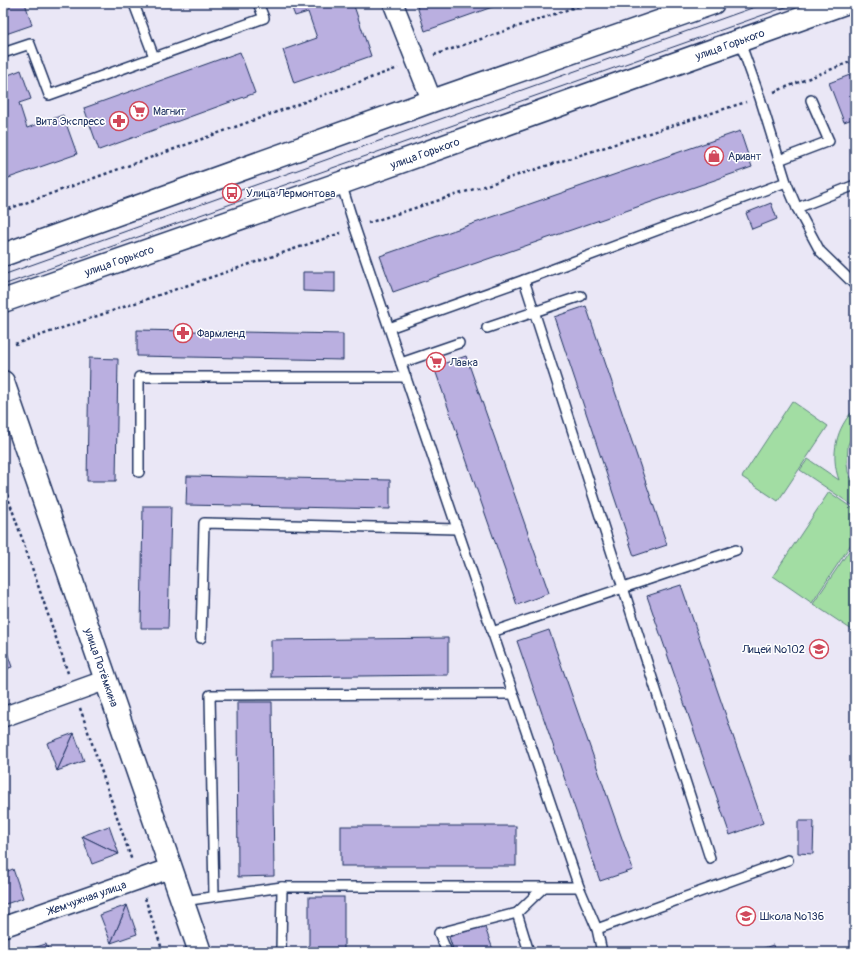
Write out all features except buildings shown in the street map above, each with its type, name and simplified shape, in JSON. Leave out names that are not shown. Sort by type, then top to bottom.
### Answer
[{"type":"main road","points":[[3,255],[712,3]]},
{"type":"main road","name":"улица Горького","points":[[3,301],[740,42],[845,3]]},
{"type":"main road","name":"улица Потёмкина","points":[[3,382],[200,952]]},
{"type":"street","points":[[392,3],[432,102]]},
{"type":"street","points":[[3,717],[106,680]]},
{"type":"street","name":"Жемчужная улица","points":[[3,927],[172,868]]},
{"type":"lane","points":[[3,53],[30,44],[49,95],[264,18],[258,3]]},
{"type":"lane","points":[[134,4],[154,57]]},
{"type":"lane","points":[[740,42],[760,98],[786,182],[797,208],[820,251],[855,285]]},
{"type":"lane","points":[[779,160],[829,141],[811,100]]},
{"type":"lane","points":[[389,328],[524,280],[786,182]]},
{"type":"lane","points":[[341,183],[579,887],[597,930],[602,952]]},
{"type":"lane","points":[[797,208],[855,185]]},
{"type":"lane","points":[[524,280],[710,858]]},
{"type":"lane","points":[[487,328],[581,296]]},
{"type":"lane","points":[[401,363],[459,343]]},
{"type":"lane","points":[[139,472],[139,377],[406,377]]},
{"type":"lane","points":[[201,638],[204,523],[457,529]]},
{"type":"lane","points":[[492,632],[736,550]]},
{"type":"lane","points":[[214,896],[210,696],[513,694]]},
{"type":"lane","points":[[597,930],[788,860]]},
{"type":"lane","points":[[183,901],[282,887],[579,887]]},
{"type":"lane","points":[[281,952],[282,887]]},
{"type":"lane","points":[[447,952],[439,933],[517,913],[544,887]]},
{"type":"lane","points":[[517,913],[530,952]]},
{"type":"path","points":[[3,210],[415,62],[587,3]]},
{"type":"path","points":[[15,344],[355,228],[760,98],[855,60]]},
{"type":"path","points":[[3,483],[163,952]]},
{"type":"green space","points":[[792,401],[828,426],[778,501],[742,477]]},
{"type":"green space","points":[[855,409],[855,428],[848,445],[847,463],[848,472],[855,486],[855,507],[800,470],[808,459],[839,480],[835,461],[836,442],[843,424]]},
{"type":"green space","points":[[829,492],[855,510],[855,538],[812,603],[773,576]]},
{"type":"green space","points":[[855,542],[855,632],[813,604]]},
{"type":"tram line","points":[[3,275],[766,3]]},
{"type":"tram line","points":[[3,285],[797,3]]},
{"type":"place","name":"Магнит","points":[[139,111]]},
{"type":"place","name":"Вита Экспресс","points":[[119,121]]},
{"type":"place","name":"Ариант","points":[[714,156]]},
{"type":"place","name":"Улица Лермонтова","points":[[232,193]]},
{"type":"place","name":"Фармленд","points":[[183,333]]},
{"type":"place","name":"Лавка","points":[[436,362]]},
{"type":"place","name":"Лицей №102","points":[[819,649]]},
{"type":"place","name":"Школа №136","points":[[746,916]]}]
